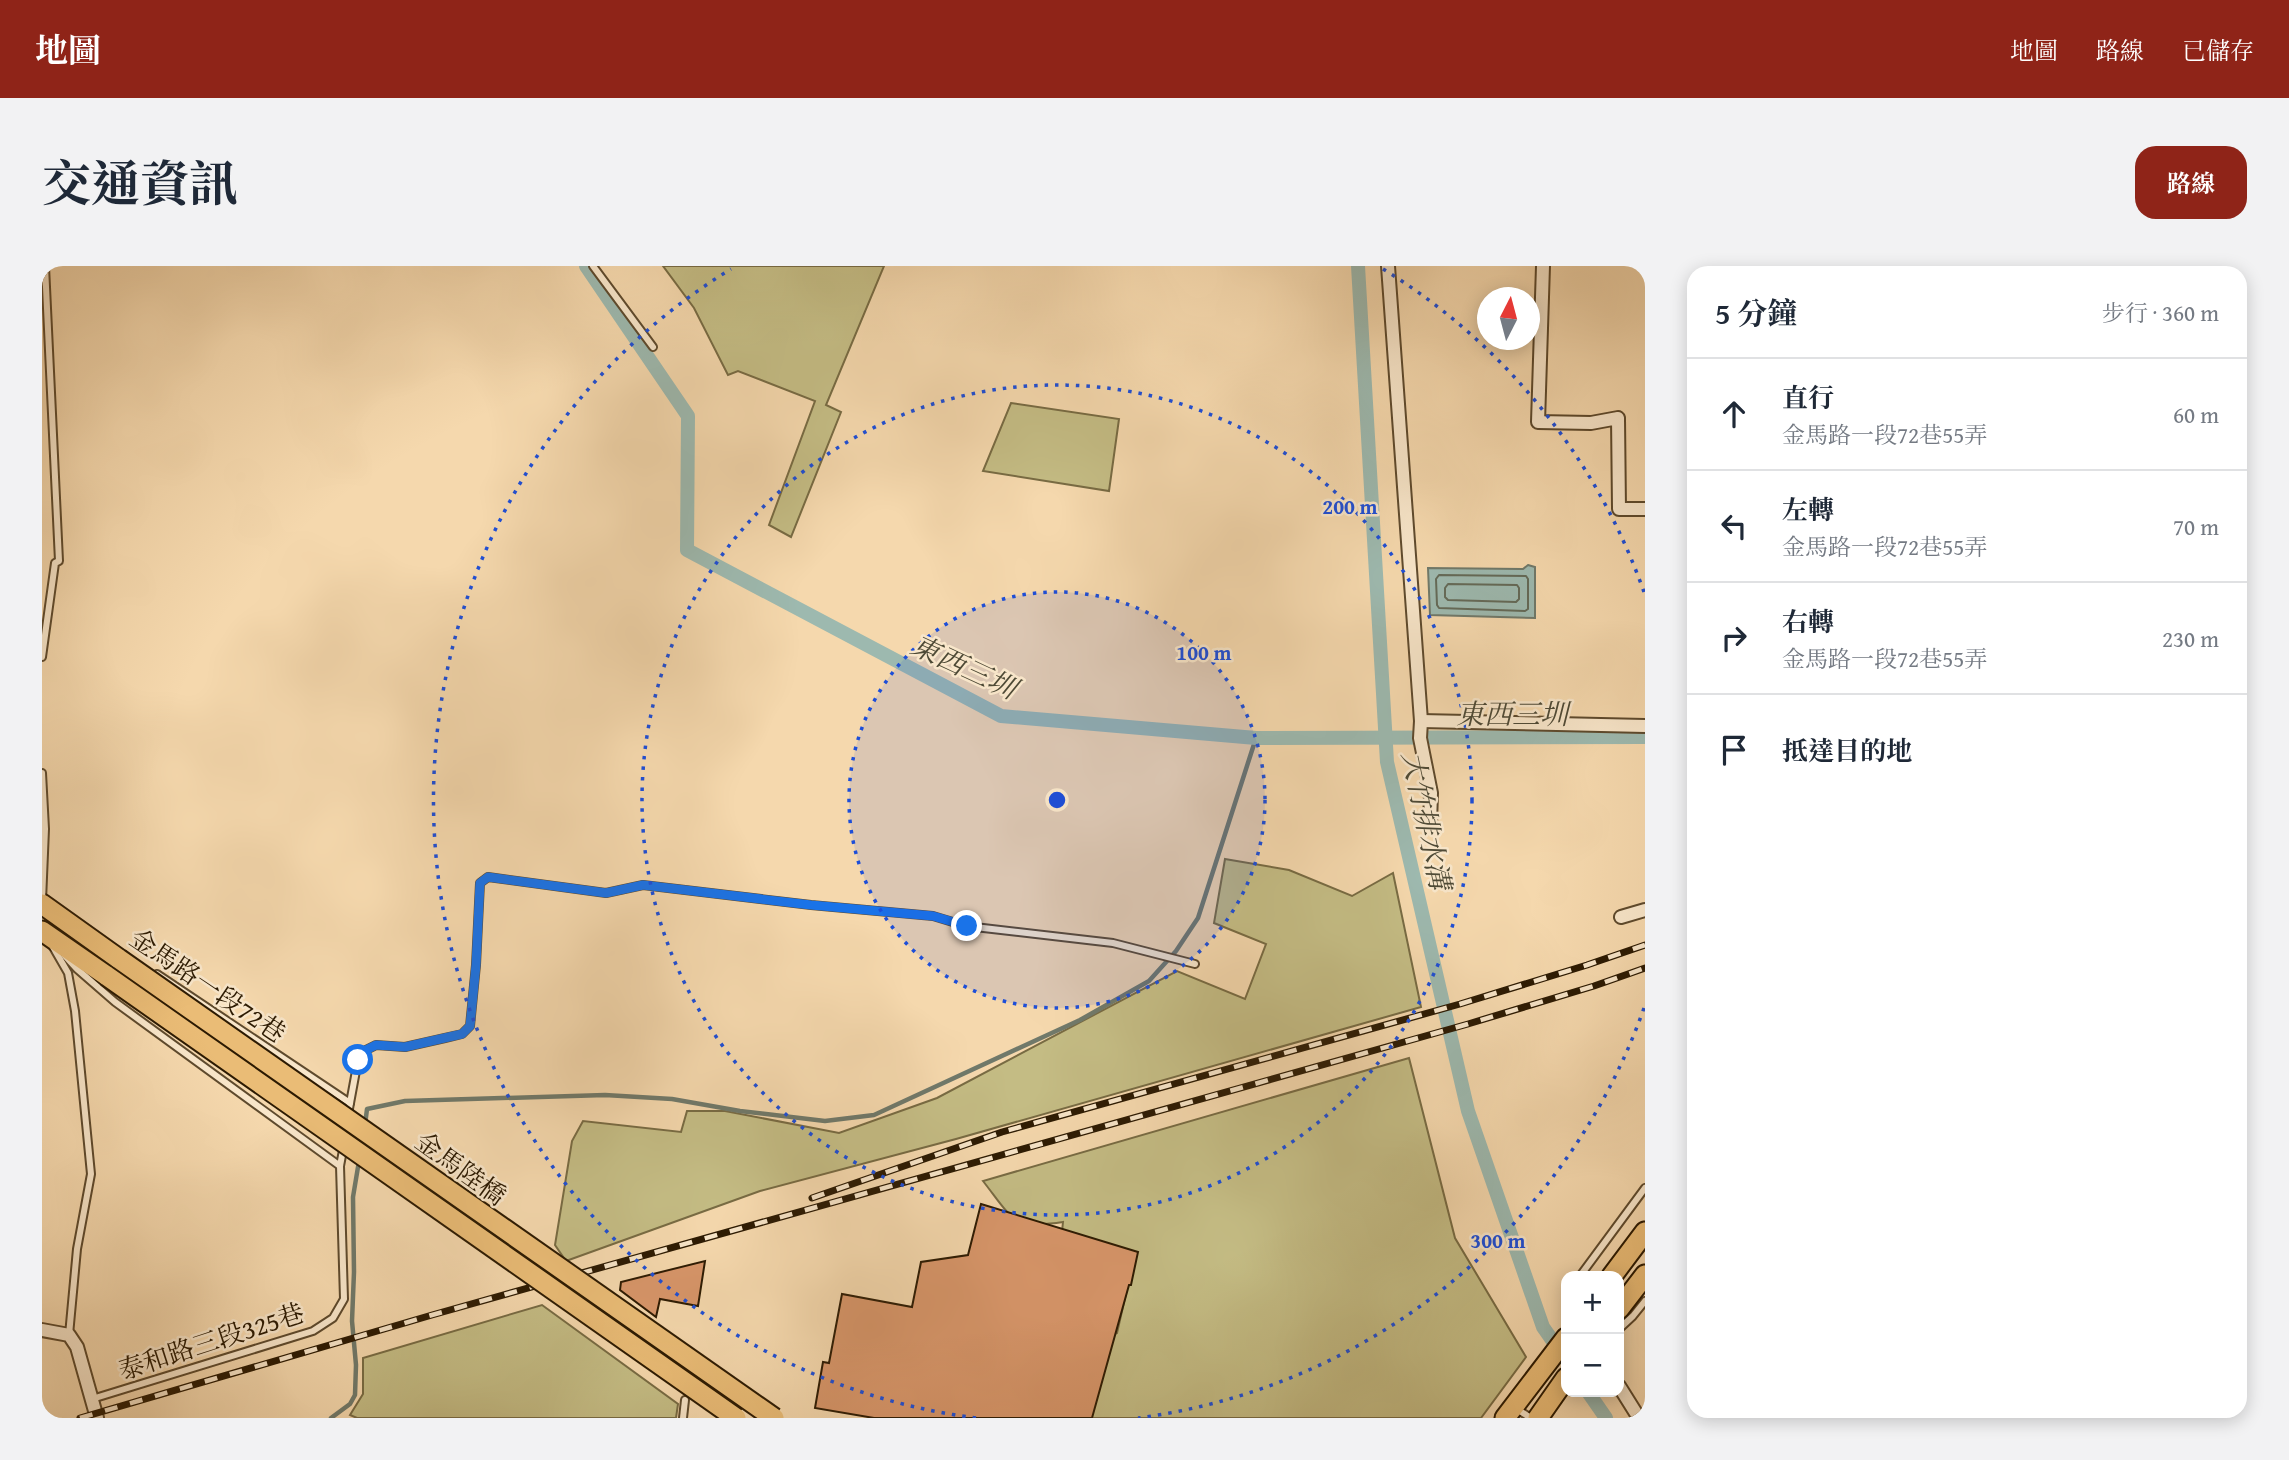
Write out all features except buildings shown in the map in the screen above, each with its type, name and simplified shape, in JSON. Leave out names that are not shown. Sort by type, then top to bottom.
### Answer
[{"type":"main road","name":"金馬陸橋","points":[[43,916],[119,954],[774,1418]]},
{"type":"main road","name":"金馬陸橋","points":[[43,916],[107,976],[736,1418]]},
{"type":"main road","points":[[1616,1271],[1645,1232]]},
{"type":"main road","points":[[1624,1302],[1645,1275]]},
{"type":"main road","points":[[1514,1406],[1561,1345]]},
{"type":"main road","points":[[1538,1415],[1561,1385]]},
{"type":"street","points":[[1388,266],[1421,721],[1420,738],[1431,793],[1430,824]]},
{"type":"street","points":[[1542,266],[1538,422],[1591,423],[1618,418],[1619,509],[1645,509]]},
{"type":"street","points":[[1421,721],[1645,726]]},
{"type":"street","points":[[1621,917],[1645,911]]},
{"type":"street","points":[[42,1330],[69,1335],[77,1347],[97,1418]]},
{"type":"street","points":[[1624,1394],[1639,1418]]},
{"type":"lane","points":[[42,657],[55,563],[59,561],[45,266]]},
{"type":"lane","points":[[593,266],[653,347]]},
{"type":"lane","points":[[42,773],[45,829],[43,916],[68,973],[75,1011],[91,1174],[77,1249],[69,1335]]},
{"type":"lane","name":"泰和路三段325巷","points":[[91,1399],[313,1331],[332,1318],[344,1299],[341,1166],[358,1060],[366,1050],[376,1045],[405,1047],[462,1034],[470,1026],[480,883],[488,877],[606,893],[643,885],[933,916],[967,926],[1113,943],[1195,964]]},
{"type":"lane","points":[[43,916],[77,970],[115,1002],[341,1166]]},
{"type":"lane","name":"金馬路一段72巷","points":[[154,972],[350,1103]]},
{"type":"lane","points":[[1584,1271],[1645,1188]]},
{"type":"lane","points":[[1624,1324],[1645,1301]]},
{"type":"lane","points":[[683,1418],[685,1400]]},
{"type":"lane","points":[[1514,1406],[1538,1415]]},
{"type":"shaded area","points":[[663,266],[884,266],[826,405],[841,412],[791,537],[769,525],[815,401],[738,371],[728,375],[694,308]]},
{"type":"shaded area","points":[[1011,403],[1119,419],[1109,491],[983,471]]},
{"type":"shaded area","points":[[1225,859],[1289,870],[1352,896],[1393,873],[1421,1007],[956,1139],[760,1191],[566,1261],[555,1245],[572,1141],[583,1121],[681,1132],[687,1111],[725,1111],[839,1133],[937,1098],[1177,971],[1245,999],[1266,944],[1214,923]]},
{"type":"shaded area","points":[[1409,1058],[1455,1238],[1526,1357],[1481,1418],[1081,1418],[1101,1340],[1117,1333],[1131,1272],[1062,1232],[1063,1222],[1033,1224],[1015,1218],[983,1181]]},
{"type":"shaded area","points":[[542,1305],[678,1404],[676,1418],[357,1418],[350,1415],[363,1394],[363,1358]]},
{"type":"water","points":[[1528,565],[1535,567],[1535,618],[1430,615],[1428,568],[1523,569]]},
{"type":"waterway","name":"東西三圳","points":[[586,266],[688,416],[687,550],[1001,716],[1256,738],[1645,737]]},
{"type":"waterway","name":"大竹排水溝","points":[[1358,266],[1387,762],[1468,1111],[1543,1327],[1561,1353]]},
{"type":"waterway","points":[[365,1125],[367,1109],[405,1101],[605,1095],[672,1099],[740,1111],[825,1121],[874,1115],[1080,1020],[1149,981],[1176,951],[1198,918],[1256,738]]},
{"type":"waterway","points":[[331,1418],[350,1404],[355,1395],[356,1365],[352,1321],[353,1197],[359,1161]]},
{"type":"waterway","name":"大竹排水溝","points":[[1591,1397],[1606,1418]]},
{"type":"railway","points":[[812,1198],[1002,1132],[1460,1004],[1645,945]]},
{"type":"railway","points":[[80,1418],[432,1315],[1468,1024],[1645,968]]},
{"type":"route","points":[[358,1060],[366,1050],[376,1045],[405,1047],[462,1034],[470,1026],[480,883],[488,877],[606,893],[643,885],[933,916],[967,926]]}]
